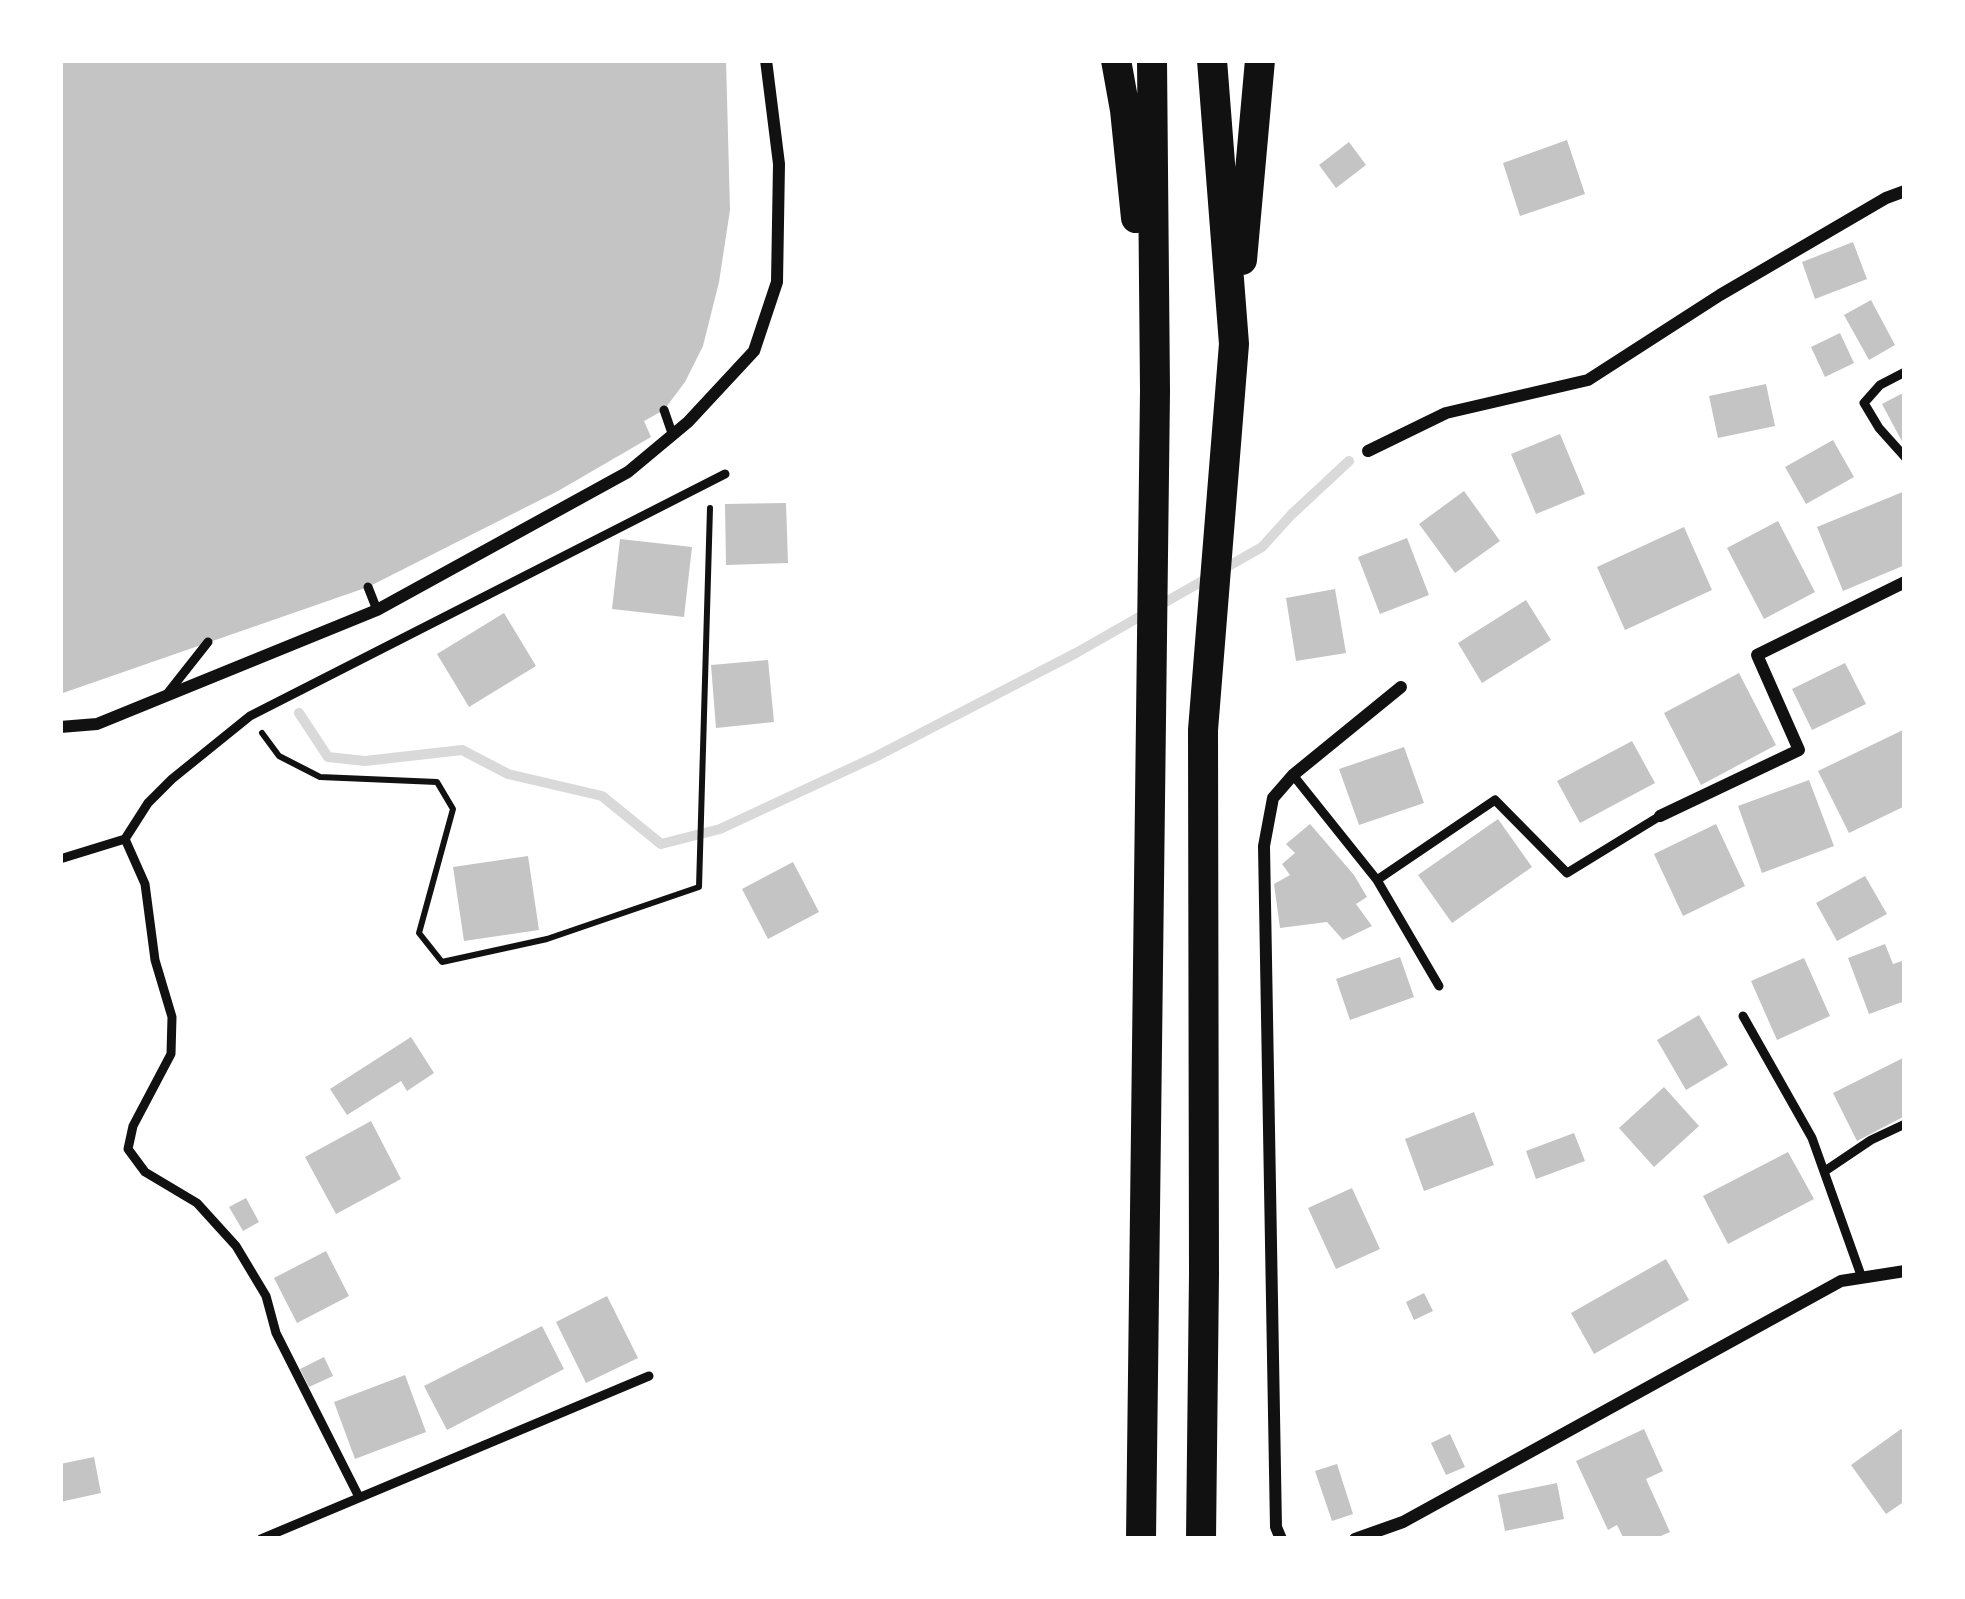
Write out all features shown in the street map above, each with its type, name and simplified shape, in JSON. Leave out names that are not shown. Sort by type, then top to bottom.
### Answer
[{"type":"highway","points":[[1116,60],[1155,391]]},
{"type":"highway","points":[[1141,1539],[1155,391],[1152,60]]},
{"type":"highway","points":[[1212,60],[1234,344]]},
{"type":"highway","points":[[1201,1539],[1202,730],[1260,60]]},
{"type":"street","points":[[60,728],[97,724],[377,610],[628,472],[673,436],[754,351],[777,282],[779,164],[766,60]]},
{"type":"street","points":[[1368,451],[1446,413],[1588,380],[1720,295],[1886,197],[1905,191]]},
{"type":"street","points":[[1660,816],[1799,750],[1757,655],[1905,582]]},
{"type":"street","points":[[1281,1539],[1276,1527],[1264,845],[1273,798],[1293,775],[1400,687]]},
{"type":"street","points":[[1355,1539],[1403,1522],[1841,1281],[1905,1271]]},
{"type":"lane","points":[[1905,372],[1880,385],[1864,403],[1905,458]]},
{"type":"lane","points":[[664,410],[673,436]]},
{"type":"lane","points":[[60,860],[125,839],[148,803],[172,779],[250,716],[724,473]]},
{"type":"lane","points":[[368,586],[377,610]]},
{"type":"lane","points":[[165,696],[208,642]]},
{"type":"lane","points":[[1293,775],[1377,880],[1439,986]]},
{"type":"lane","points":[[1377,880],[1495,800],[1568,873],[1660,816]]},
{"type":"lane","points":[[125,839],[145,884],[155,960],[172,1017],[171,1054],[134,1126],[128,1149],[145,1172],[197,1202],[236,1246],[266,1296],[276,1333],[358,1497]]},
{"type":"lane","points":[[1743,1016],[1812,1138],[1862,1277]]},
{"type":"lane","points":[[1825,1171],[1870,1140],[1905,1124]]},
{"type":"lane","points":[[261,1539],[649,1376]]},
{"type":"path","points":[[250,716],[280,756],[320,777],[437,782],[453,809],[419,933],[442,962],[547,939],[699,887],[711,480]]},
{"type":"building","points":[[60,60],[726,60],[730,210],[703,346],[664,410],[644,421],[651,437],[558,491],[368,587],[60,694]]},
{"type":"building","points":[[1567,140],[1585,194],[1520,216],[1503,163]]},
{"type":"building","points":[[1349,142],[1366,165],[1336,188],[1319,165]]},
{"type":"building","points":[[1853,242],[1867,279],[1815,299],[1802,262]]},
{"type":"building","points":[[1871,300],[1895,345],[1869,360],[1844,315]]},
{"type":"building","points":[[1840,333],[1854,363],[1825,377],[1811,347]]},
{"type":"building","points":[[1766,384],[1775,426],[1718,438],[1709,396]]},
{"type":"building","points":[[1905,392],[1905,447],[1882,404]]},
{"type":"building","points":[[1560,434],[1585,494],[1536,514],[1511,454]]},
{"type":"building","points":[[1833,440],[1854,477],[1806,504],[1785,467]]},
{"type":"building","points":[[1464,491],[1500,541],[1455,573],[1419,524]]},
{"type":"building","points":[[1905,491],[1905,565],[1843,591],[1817,527]]},
{"type":"building","points":[[786,503],[788,563],[726,565],[725,504]]},
{"type":"building","points":[[1778,521],[1815,592],[1764,619],[1727,548]]},
{"type":"building","points":[[1684,527],[1712,590],[1625,630],[1597,567]]},
{"type":"building","points":[[1407,538],[1429,595],[1380,614],[1358,557]]},
{"type":"building","points":[[620,539],[692,547],[684,617],[612,609]]},
{"type":"building","points":[[1335,589],[1346,653],[1296,661],[1286,598]]},
{"type":"building","points":[[1526,600],[1551,640],[1482,683],[1458,643]]},
{"type":"building","points":[[504,613],[536,666],[469,707],[437,654]]},
{"type":"building","points":[[768,660],[774,722],[716,728],[711,665]]},
{"type":"building","points":[[1845,663],[1866,704],[1812,730],[1792,689]]},
{"type":"building","points":[[1739,673],[1776,745],[1701,785],[1664,713]]},
{"type":"building","points":[[1905,729],[1905,806],[1849,833],[1818,771]]},
{"type":"building","points":[[1632,741],[1655,783],[1580,823],[1557,781]]},
{"type":"building","points":[[1404,747],[1424,803],[1359,825],[1339,769]]},
{"type":"building","points":[[1809,780],[1834,846],[1762,873],[1738,806]]},
{"type":"building","points":[[1498,819],[1532,867],[1452,923],[1418,875]]},
{"type":"building","points":[[1310,824],[1367,897],[1356,904],[1372,926],[1343,940],[1327,922],[1280,928],[1274,884],[1290,875],[1282,864],[1295,853],[1286,844]]},
{"type":"building","points":[[1716,824],[1745,886],[1683,916],[1654,854]]},
{"type":"building","points":[[528,856],[539,930],[464,941],[453,867]]},
{"type":"building","points":[[793,862],[819,912],[768,939],[742,889]]},
{"type":"building","points":[[1865,876],[1887,914],[1837,941],[1816,903]]},
{"type":"building","points":[[1885,944],[1893,964],[1905,960],[1905,1001],[1869,1014],[1848,958]]},
{"type":"building","points":[[1400,957],[1414,997],[1350,1020],[1336,979]]},
{"type":"building","points":[[1804,958],[1830,1016],[1777,1040],[1751,981]]},
{"type":"building","points":[[1699,1015],[1728,1065],[1686,1090],[1657,1040]]},
{"type":"building","points":[[411,1037],[434,1073],[407,1091],[401,1081],[347,1115],[330,1089]]},
{"type":"building","points":[[1905,1057],[1905,1116],[1857,1141],[1833,1093]]},
{"type":"building","points":[[1664,1087],[1699,1126],[1654,1167],[1619,1128]]},
{"type":"building","points":[[1474,1112],[1494,1165],[1424,1191],[1405,1139]]},
{"type":"building","points":[[371,1121],[401,1179],[336,1214],[305,1157]]},
{"type":"building","points":[[1574,1133],[1585,1161],[1536,1179],[1526,1151]]},
{"type":"building","points":[[1788,1152],[1814,1199],[1728,1244],[1703,1196]]},
{"type":"building","points":[[1352,1188],[1380,1249],[1336,1269],[1308,1208]]},
{"type":"building","points":[[246,1198],[259,1222],[243,1231],[229,1207]]},
{"type":"building","points":[[326,1251],[349,1296],[297,1323],[274,1278]]},
{"type":"building","points":[[1666,1259],[1689,1300],[1594,1354],[1571,1313]]},
{"type":"building","points":[[1424,1293],[1433,1311],[1414,1320],[1406,1302]]},
{"type":"building","points":[[607,1296],[638,1358],[586,1383],[556,1322]]},
{"type":"building","points":[[542,1326],[564,1369],[447,1430],[424,1386]]},
{"type":"building","points":[[324,1357],[333,1376],[309,1387],[300,1369]]},
{"type":"building","points":[[405,1375],[426,1432],[355,1459],[334,1402]]},
{"type":"building","points":[[1644,1429],[1663,1471],[1646,1479],[1670,1532],[1654,1539],[1624,1539],[1617,1525],[1608,1530],[1576,1461]]},
{"type":"building","points":[[1901,1429],[1905,1434],[1905,1501],[1886,1514],[1851,1465]]},
{"type":"building","points":[[1450,1434],[1465,1467],[1446,1475],[1431,1443]]},
{"type":"building","points":[[94,1457],[101,1493],[60,1502],[60,1464]]},
{"type":"building","points":[[1337,1464],[1353,1514],[1332,1521],[1315,1471]]},
{"type":"building","points":[[1557,1483],[1564,1519],[1505,1531],[1498,1495]]},
{"type":"waterway","points":[[299,713],[328,757],[365,761],[462,750],[508,774],[602,796],[661,844],[720,829],[877,756],[1076,653],[1262,547],[1349,461]]}]
